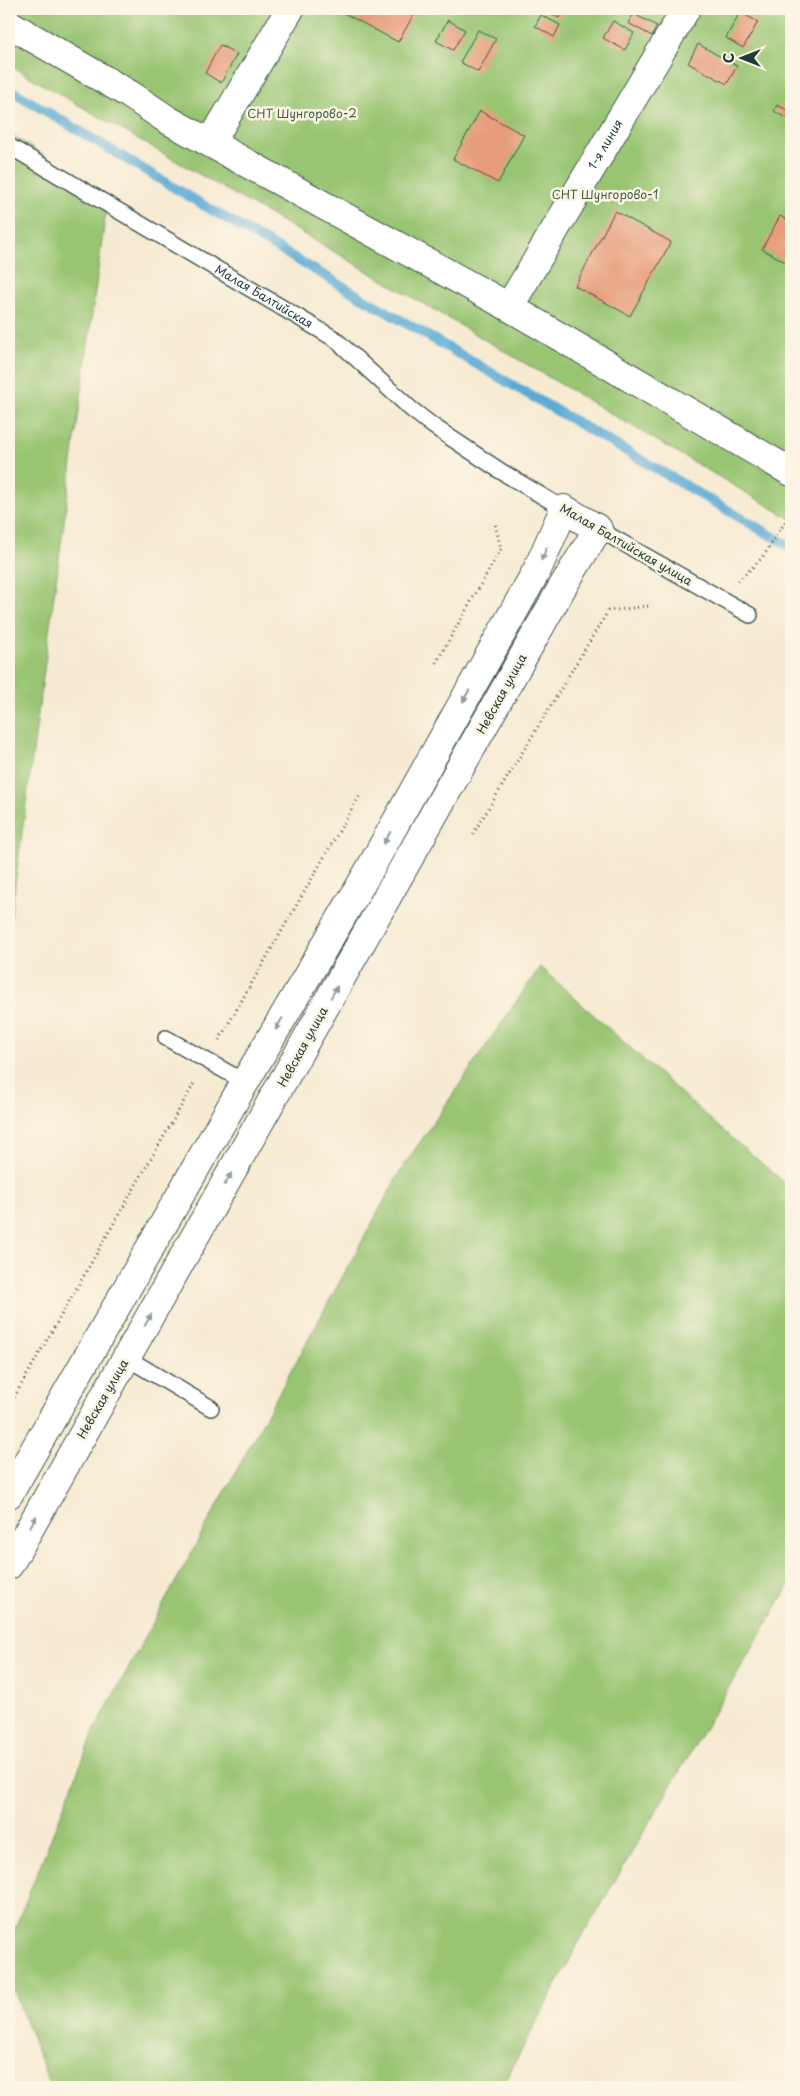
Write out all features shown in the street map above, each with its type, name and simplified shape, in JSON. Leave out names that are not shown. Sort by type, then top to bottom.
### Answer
[{"type":"street","points":[[211,142],[290,9]]},
{"type":"street","name":"1-я линия","points":[[509,306],[686,9]]},
{"type":"street","points":[[9,24],[128,94],[168,120],[509,306],[791,472]]},
{"type":"street","points":[[9,1494],[245,1082],[367,874],[537,570],[564,509]]},
{"type":"street","name":"Малая Балтийская улица","points":[[564,509],[598,529]]},
{"type":"street","name":"Невская улица","points":[[9,1565],[563,586],[598,529]]},
{"type":"lane","name":"Малая Балтийская","points":[[9,146],[335,339],[411,409],[502,472]]},
{"type":"lane","name":"Малая Балтийская улица","points":[[502,472],[564,509]]},
{"type":"lane","name":"Малая Балтийская улица","points":[[598,529],[750,615]]},
{"type":"lane","points":[[166,1038],[245,1082]]},
{"type":"lane","points":[[127,1358],[211,1408]]},
{"type":"path","points":[[734,584],[762,558],[791,513]]},
{"type":"path","points":[[436,663],[501,549],[494,523]]},
{"type":"path","points":[[473,834],[608,611],[650,606]]},
{"type":"path","points":[[9,1406],[361,793]]},
{"type":"green space","name":"СНТ Шунгорово-1","points":[[9,9],[791,9],[791,519],[340,255],[9,65]]},
{"type":"green space","points":[[9,133],[108,196],[9,929]]},
{"type":"green space","points":[[540,967],[721,1129],[791,1188],[791,1582],[580,1940],[502,2087],[51,2087],[9,1978],[9,1943],[95,1729],[401,1170]]},
{"type":"building","points":[[344,9],[417,9],[398,42],[342,12]]},
{"type":"building","points":[[550,9],[564,9],[559,18],[548,12]]},
{"type":"building","points":[[740,12],[758,22],[743,48],[726,38]]},
{"type":"building","points":[[634,14],[657,26],[652,36],[628,23]]},
{"type":"building","points":[[541,15],[560,25],[554,37],[535,26]]},
{"type":"building","points":[[448,20],[465,30],[453,50],[436,41]]},
{"type":"building","points":[[613,21],[634,33],[625,50],[603,38]]},
{"type":"building","points":[[478,30],[496,39],[478,72],[460,62]]},
{"type":"building","points":[[698,44],[737,66],[727,84],[688,63]]},
{"type":"building","points":[[220,45],[237,54],[221,83],[205,73]]},
{"type":"building","points":[[777,105],[791,112],[791,121],[774,111]]},
{"type":"building","points":[[480,111],[524,135],[498,183],[453,159]]},
{"type":"building","points":[[615,211],[671,242],[630,316],[575,286]]},
{"type":"building","points":[[780,216],[791,222],[791,265],[762,249]]},
{"type":"waterway","points":[[9,89],[215,212],[791,547]]},
{"type":"park label","name":"СНТ Шунгорово-2","points":[[302,114]]}]
